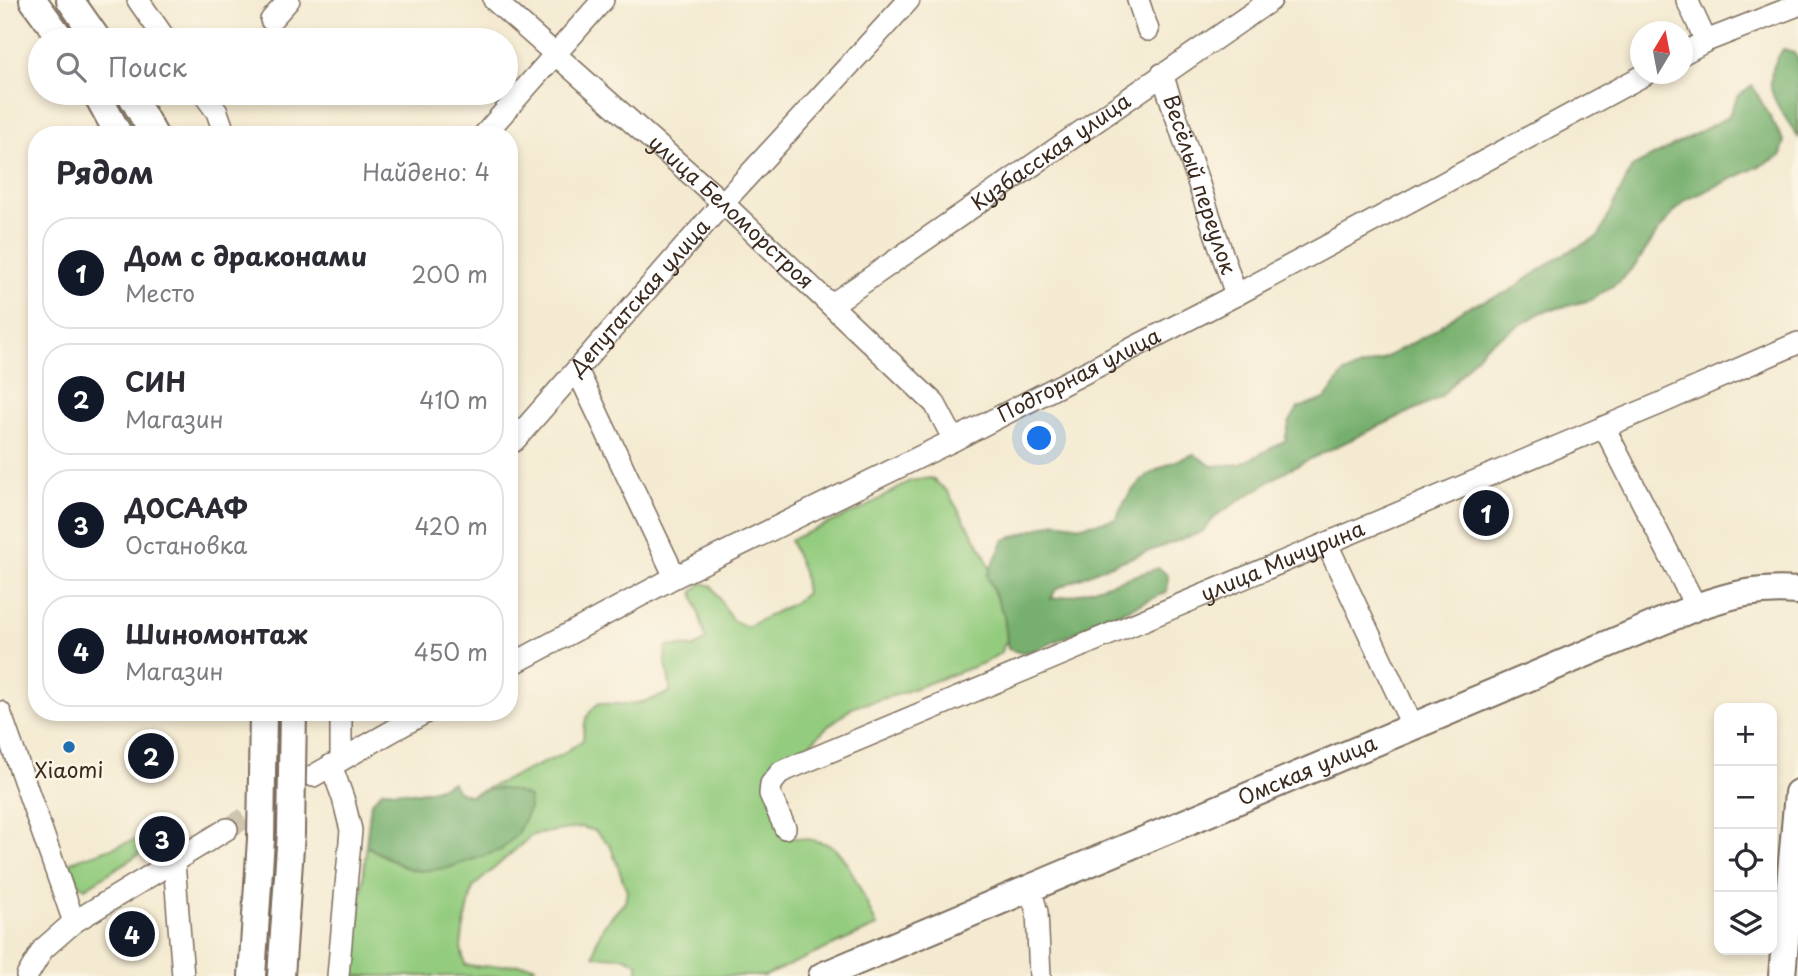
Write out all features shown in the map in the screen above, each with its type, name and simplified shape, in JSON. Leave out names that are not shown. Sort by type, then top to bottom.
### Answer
[{"type":"main road","points":[[33,0],[53,28]]},
{"type":"main road","points":[[70,0],[90,28]]},
{"type":"main road","points":[[103,105],[114,126]]},
{"type":"main road","points":[[137,105],[149,126]]},
{"type":"main road","name":"Омская улица","points":[[822,976],[1696,607],[1749,591],[1798,591]]},
{"type":"main road","points":[[252,976],[261,839],[263,721]]},
{"type":"main road","points":[[281,976],[291,833],[293,721]]},
{"type":"main road","points":[[1782,976],[1798,793]]},
{"type":"street","points":[[138,0],[158,28]]},
{"type":"street","points":[[271,20],[289,0]]},
{"type":"street","name":"улица Беломорстроя","points":[[494,0],[723,203],[935,404],[954,440]]},
{"type":"street","points":[[518,96],[603,0]]},
{"type":"street","name":"Депутатская улица","points":[[518,436],[723,203],[909,0]]},
{"type":"street","points":[[1138,0],[1148,30]]},
{"type":"street","name":"Кузбасская улица","points":[[831,305],[1271,0]]},
{"type":"street","points":[[1687,0],[1706,41]]},
{"type":"street","points":[[1693,48],[1798,5]]},
{"type":"street","name":"Весёлый переулок","points":[[1162,74],[1236,295]]},
{"type":"street","name":"Подгорная улица","points":[[518,661],[675,577],[954,440],[1236,295],[1630,83]]},
{"type":"street","points":[[211,105],[221,126]]},
{"type":"street","points":[[492,126],[510,105]]},
{"type":"street","name":"улица Мичурина","points":[[786,828],[770,793],[771,784],[781,772],[1327,544],[1798,343]]},
{"type":"street","points":[[577,370],[675,577]]},
{"type":"street","points":[[1604,426],[1696,607]]},
{"type":"street","points":[[1327,544],[1413,727]]},
{"type":"street","points":[[0,712],[74,922]]},
{"type":"street","points":[[338,976],[351,830],[336,763],[340,721]]},
{"type":"street","points":[[313,776],[410,721]]},
{"type":"street","points":[[27,976],[43,949],[74,922],[227,829]]},
{"type":"street","points":[[174,862],[183,976]]},
{"type":"street","points":[[1030,888],[1037,912],[1041,976]]},
{"type":"green space","points":[[1783,49],[1794,53],[1798,59],[1798,137],[1777,104],[1771,85],[1775,62]]},
{"type":"green space","points":[[1752,85],[1784,142],[1781,156],[1684,201],[1620,281],[1591,300],[1542,312],[1485,346],[1441,397],[1289,469],[1217,515],[1202,532],[1100,569],[1056,589],[1051,599],[1074,595],[1159,568],[1168,576],[1167,592],[1040,648],[1022,653],[1008,649],[1004,616],[987,576],[1004,540],[1056,522],[1081,526],[1116,519],[1129,494],[1146,477],[1168,464],[1194,454],[1212,466],[1241,464],[1285,441],[1289,423],[1298,408],[1325,399],[1344,373],[1381,360],[1431,333],[1465,308],[1508,292],[1560,256],[1599,236],[1632,167],[1728,117],[1738,96]]},
{"type":"green space","points":[[931,478],[947,491],[984,553],[1013,629],[1000,653],[986,662],[896,695],[853,707],[827,727],[799,755],[766,774],[782,837],[820,842],[837,851],[851,870],[877,926],[765,976],[638,976],[638,964],[626,957],[594,956],[604,925],[625,902],[627,891],[610,845],[595,831],[581,827],[532,835],[473,887],[461,948],[465,965],[535,966],[524,976],[353,976],[371,803],[383,790],[418,792],[452,782],[458,791],[470,796],[561,755],[583,740],[586,719],[599,703],[636,703],[670,692],[667,646],[694,647],[706,640],[693,592],[702,583],[712,586],[732,620],[747,627],[794,603],[806,593],[803,572],[790,540],[864,508],[910,481]]},
{"type":"green space","points":[[452,782],[458,791],[470,796],[485,790],[499,789],[529,797],[529,809],[517,834],[501,850],[448,868],[419,871],[404,867],[366,846],[371,803],[383,790],[418,792]]},
{"type":"green space","points":[[152,834],[155,844],[85,888],[78,883],[70,862]]},
{"type":"tunnel","points":[[227,829],[302,783]]},
{"type":"place","name":"Дом с драконами","points":[[1486,513]]},
{"type":"place","name":"Xiaomi","points":[[69,747]]},
{"type":"place","name":"СИН","points":[[151,756]]},
{"type":"place","name":"ДОСААФ","points":[[162,839]]},
{"type":"place","name":"Шиномонтаж","points":[[132,934]]}]
